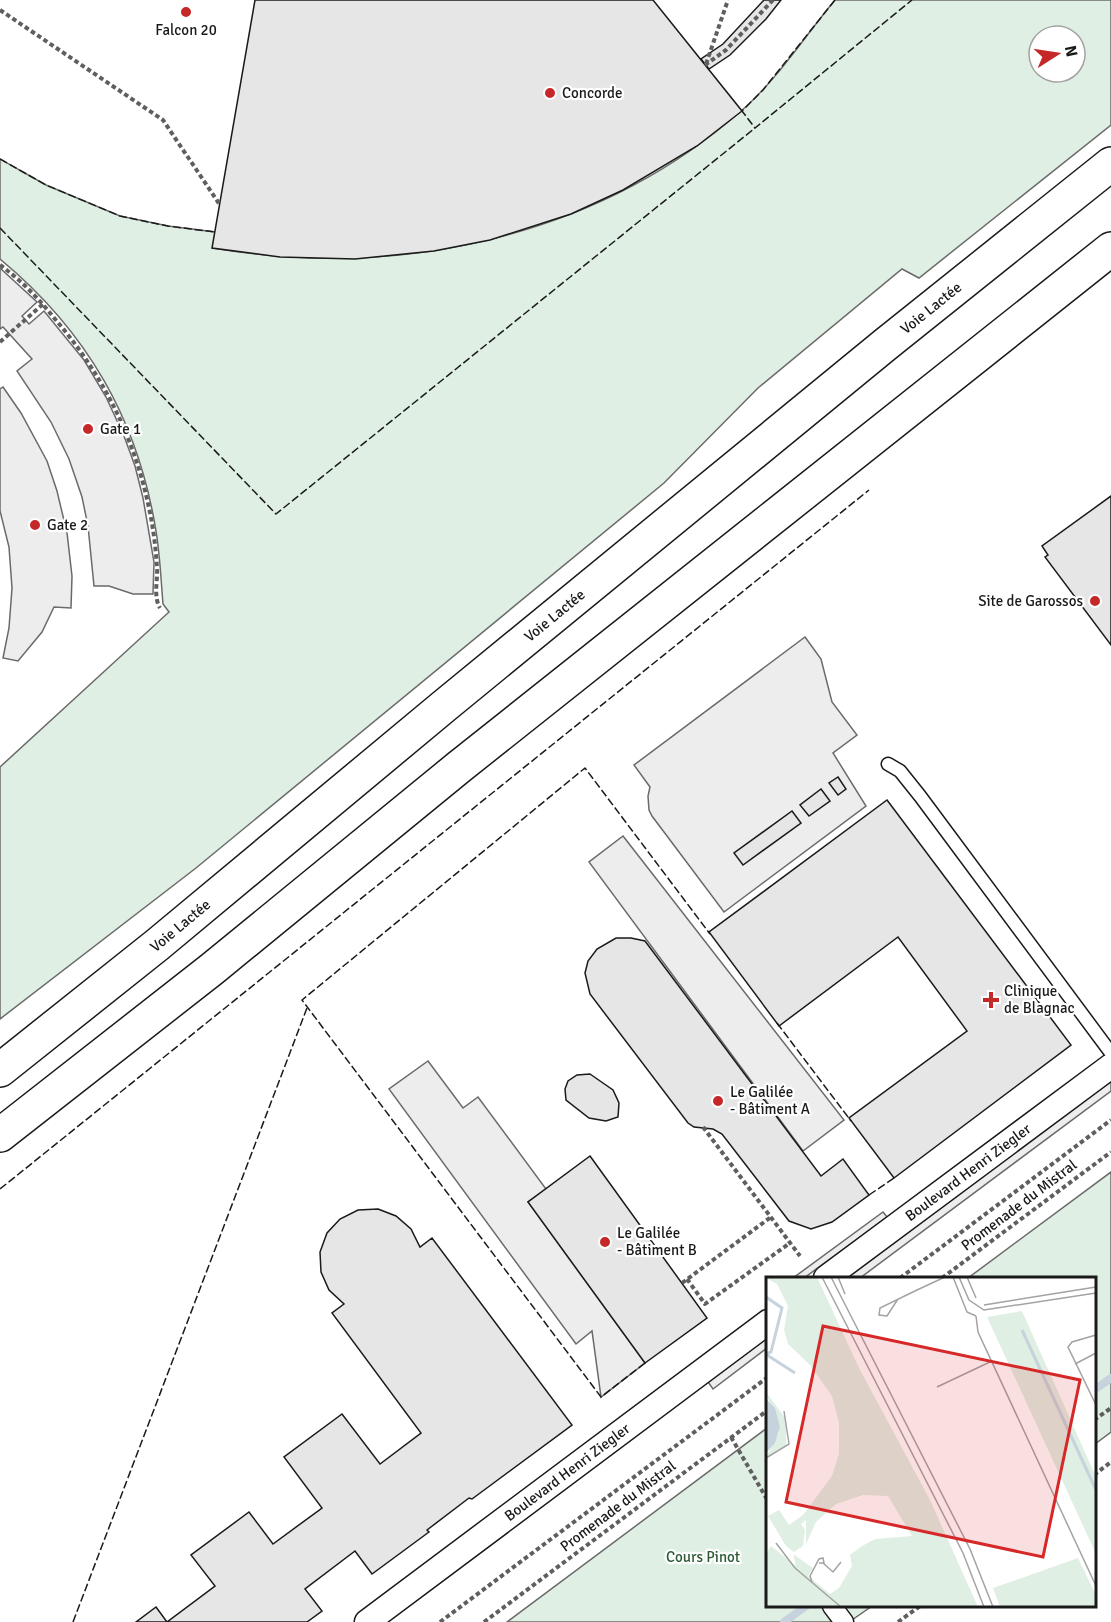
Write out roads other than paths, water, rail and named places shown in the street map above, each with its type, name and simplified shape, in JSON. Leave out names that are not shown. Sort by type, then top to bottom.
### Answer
[{"type":"highway","name":"Voie Lactée","points":[[0,1070],[157,945],[877,351],[1111,164]]},
{"type":"highway","points":[[0,1136],[212,969],[459,767],[1111,249]]},
{"type":"street","name":"Boulevard Henri Ziegler","points":[[827,1277],[1111,1066]]},
{"type":"street","name":"Boulevard Henri Ziegler","points":[[367,1622],[766,1323]]},
{"type":"street","points":[[833,1607],[844,1622]]},
{"type":"lane","points":[[888,764],[900,771],[920,796],[1111,1053]]},
{"type":"waterway","points":[[1096,1389],[1111,1378]]},
{"type":"waterway","points":[[784,1622],[805,1607]]},
{"type":"place","name":"Falcon 20","points":[[186,12]]},
{"type":"place","name":"Concorde","points":[[550,93]]},
{"type":"place","name":"Gate 1","points":[[88,429]]},
{"type":"place","name":"Gate 2","points":[[35,525]]},
{"type":"place","name":"Site de Garossos","points":[[1095,601]]},
{"type":"place","name":"Clinique de Blagnac","points":[[991,1000]]},
{"type":"place","name":"Le Galilée - Bâtiment A","points":[[718,1101]]},
{"type":"place","name":"Le Galilée - Bâtiment B","points":[[605,1242]]},
{"type":"park label","name":"Cours Pinot","points":[[703,1557]]}]
